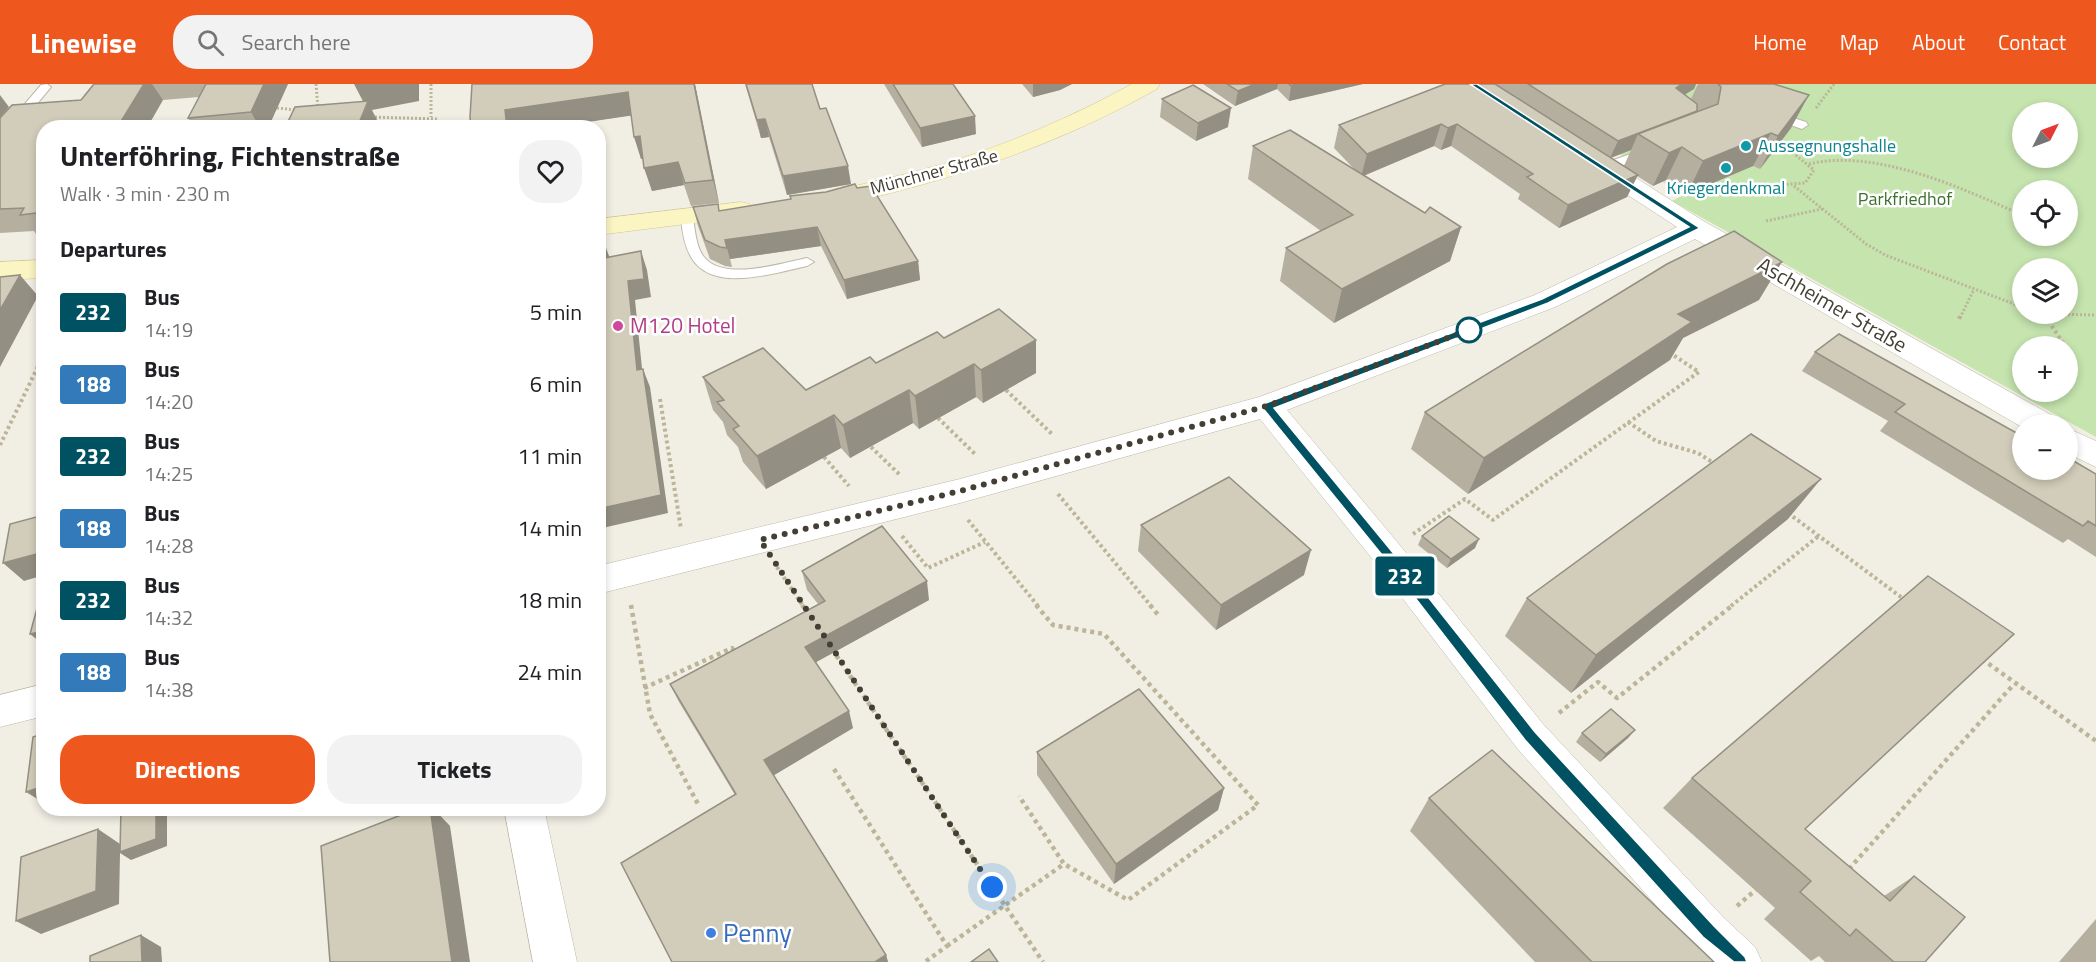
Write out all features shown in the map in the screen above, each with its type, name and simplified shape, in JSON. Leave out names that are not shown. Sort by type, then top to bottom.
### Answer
[{"type":"main road","name":"Münchner Straße","points":[[806,202],[829,200],[993,158],[1111,106],[1149,84]]},
{"type":"main road","points":[[606,226],[759,208]]},
{"type":"main road","points":[[0,271],[36,270]]},
{"type":"street","name":"Aschheimer Straße","points":[[1575,150],[1696,228],[2024,414]]},
{"type":"street","points":[[606,578],[960,491],[1267,406],[1545,301],[1696,228]]},
{"type":"street","points":[[1267,406],[1386,552],[1530,736],[1708,932],[1740,962]]},
{"type":"street","points":[[2078,445],[2096,455]]},
{"type":"street","points":[[0,711],[36,702]]},
{"type":"street","points":[[526,816],[555,962]]},
{"type":"lane","points":[[0,141],[45,87]]},
{"type":"lane","points":[[1761,111],[1802,125]]},
{"type":"lane","points":[[1604,168],[1665,145]]},
{"type":"lane","points":[[687,217],[696,255],[701,263],[712,270],[738,275],[807,262]]},
{"type":"path","points":[[309,111],[319,112],[316,84]]},
{"type":"path","points":[[430,84],[431,117]]},
{"type":"path","points":[[1670,211],[1716,190],[1805,183],[1814,170],[1788,149],[1788,144],[1834,84]]},
{"type":"path","points":[[277,108],[298,110]]},
{"type":"path","points":[[365,117],[439,119]]},
{"type":"path","points":[[1809,164],[1824,160],[1845,160],[1892,168],[1954,186],[2012,211]]},
{"type":"path","points":[[1794,185],[1866,244],[1885,255],[2012,303]]},
{"type":"path","points":[[1766,221],[1823,209]]},
{"type":"path","points":[[1959,319],[1974,289]]},
{"type":"path","points":[[2078,315],[2096,315]]},
{"type":"path","points":[[1386,552],[1465,499],[1493,520],[1699,372],[1661,347]]},
{"type":"path","points":[[0,445],[36,371]]},
{"type":"path","points":[[1006,390],[1055,437]]},
{"type":"path","points":[[660,399],[685,558]]},
{"type":"path","points":[[938,418],[980,459]]},
{"type":"path","points":[[1628,422],[1656,441],[1698,453],[1717,465]]},
{"type":"path","points":[[871,447],[904,478]]},
{"type":"path","points":[[824,457],[854,491]]},
{"type":"path","points":[[1057,493],[1160,615]]},
{"type":"path","points":[[1783,510],[1820,535],[1912,606]]},
{"type":"path","points":[[965,517],[1053,625],[1104,634],[1258,805],[1128,900],[1064,864],[1019,796]]},
{"type":"path","points":[[895,528],[928,568],[985,542]]},
{"type":"path","points":[[1530,736],[1598,682],[1617,698],[1820,535]]},
{"type":"path","points":[[760,540],[812,619]]},
{"type":"path","points":[[629,595],[650,714],[698,804]]},
{"type":"path","points":[[825,639],[1042,962]]},
{"type":"path","points":[[644,688],[732,648],[741,660]]},
{"type":"path","points":[[1977,656],[2096,741]]},
{"type":"path","points":[[1845,874],[2014,684]]},
{"type":"path","points":[[834,769],[946,946]]},
{"type":"path","points":[[925,962],[1064,864]]},
{"type":"path","points":[[1708,932],[1769,880]]},
{"type":"green space","name":"Parkfriedhof","points":[[1671,84],[2096,84],[2096,437],[2078,427],[2078,414],[2055,414],[2033,402],[2078,402],[2078,336],[2012,336],[2012,390],[1672,201],[1683,195],[1615,151]]},
{"type":"building","points":[[94,84],[144,84],[122,120],[36,120],[36,213],[20,215],[24,208],[0,209],[0,118],[12,105],[81,100]]},
{"type":"building","points":[[206,84],[264,84],[251,112],[188,118]]},
{"type":"building","points":[[472,84],[694,84],[713,180],[685,183],[678,162],[644,168],[640,136],[634,137],[628,92],[505,110],[506,120],[470,120]]},
{"type":"building","points":[[746,84],[812,84],[820,109],[826,108],[848,166],[783,176],[765,119],[757,120]]},
{"type":"building","points":[[893,84],[953,84],[975,116],[920,128]]},
{"type":"building","points":[[1227,84],[1255,84],[1238,91]]},
{"type":"building","points":[[1445,84],[1495,84],[1638,175],[1568,205],[1527,177],[1533,174],[1457,124],[1448,128],[1441,124],[1367,154],[1339,125]]},
{"type":"building","points":[[1528,84],[1682,84],[1676,88],[1697,104],[1697,111],[1618,141]]},
{"type":"building","points":[[1718,84],[1774,84],[1809,95],[1778,136],[1771,133],[1703,161],[1682,147],[1669,153],[1638,134],[1718,104],[1721,87]]},
{"type":"building","points":[[1193,85],[1231,108],[1198,123],[1162,99]]},
{"type":"building","points":[[368,101],[360,120],[289,120],[295,107]]},
{"type":"building","points":[[1290,130],[1425,213],[1430,207],[1461,227],[1342,289],[1286,248],[1353,215],[1253,146]]},
{"type":"building","points":[[855,184],[857,188],[871,186],[918,261],[844,280],[817,227],[725,240],[727,248],[720,247],[705,240],[693,207],[718,204],[719,211],[791,199],[790,196],[826,192]]},
{"type":"building","points":[[1734,231],[1782,262],[1678,314],[1692,322],[1484,458],[1425,412],[1667,264]]},
{"type":"building","points":[[641,251],[644,279],[628,281],[637,370],[643,369],[661,495],[606,507],[606,258]]},
{"type":"building","points":[[20,275],[0,310],[0,277]]},
{"type":"building","points":[[999,309],[1036,340],[981,370],[974,364],[915,396],[909,390],[843,425],[834,415],[757,456],[733,429],[739,426],[717,402],[724,400],[703,377],[763,348],[806,390],[870,357],[876,363],[937,332],[944,338]]},
{"type":"building","points":[[1839,334],[2012,430],[2012,480],[2078,480],[2078,463],[2096,474],[2096,526],[2088,521],[2083,526],[1895,412],[1905,404],[1815,352]]},
{"type":"building","points":[[1751,434],[1821,479],[1596,655],[1527,598]]},
{"type":"building","points":[[1229,477],[1311,550],[1221,605],[1141,525]]},
{"type":"building","points":[[1449,516],[1479,539],[1451,559],[1422,536]]},
{"type":"building","points":[[36,517],[36,554],[3,563],[10,524]]},
{"type":"building","points":[[882,526],[927,581],[805,647],[849,711],[764,760],[886,955],[875,962],[672,962],[621,863],[736,794],[670,684],[825,601],[802,571]]},
{"type":"building","points":[[1928,576],[2014,634],[1805,829],[1890,901],[1914,876],[1965,917],[1925,962],[1894,962],[1856,929],[1850,936],[1800,892],[1811,881],[1692,778]]},
{"type":"building","points":[[36,612],[36,633],[30,634]]},
{"type":"building","points":[[1139,689],[1224,788],[1116,864],[1037,752]]},
{"type":"building","points":[[1611,709],[1635,730],[1606,754],[1582,733]]},
{"type":"building","points":[[36,736],[36,789],[26,792],[33,737]]},
{"type":"building","points":[[1492,750],[1714,962],[1592,962],[1429,798]]},
{"type":"building","points":[[121,816],[156,816],[156,839],[120,852]]},
{"type":"building","points":[[398,816],[431,816],[452,962],[330,962],[321,846]]},
{"type":"building","points":[[98,829],[96,891],[16,921],[21,857]]},
{"type":"building","points":[[141,935],[142,962],[90,962],[90,956]]},
{"type":"building","points":[[989,949],[998,962],[971,962]]},
{"type":"bus line","name":"232","points":[[1474,84],[1696,228],[1545,301],[1267,406],[1386,552],[1530,736],[1708,932],[1740,962]]},
{"type":"place","name":"Aussegnungshalle","points":[[1746,146]]},
{"type":"place","name":"Kriegerdenkmal","points":[[1726,168]]},
{"type":"place","name":"M120 Hotel","points":[[618,326]]},
{"type":"place","name":"Penny","points":[[711,933]]},
{"type":"route","points":[[992,887],[760,540],[960,491],[1108,448],[1267,406],[1469,330]]}]
